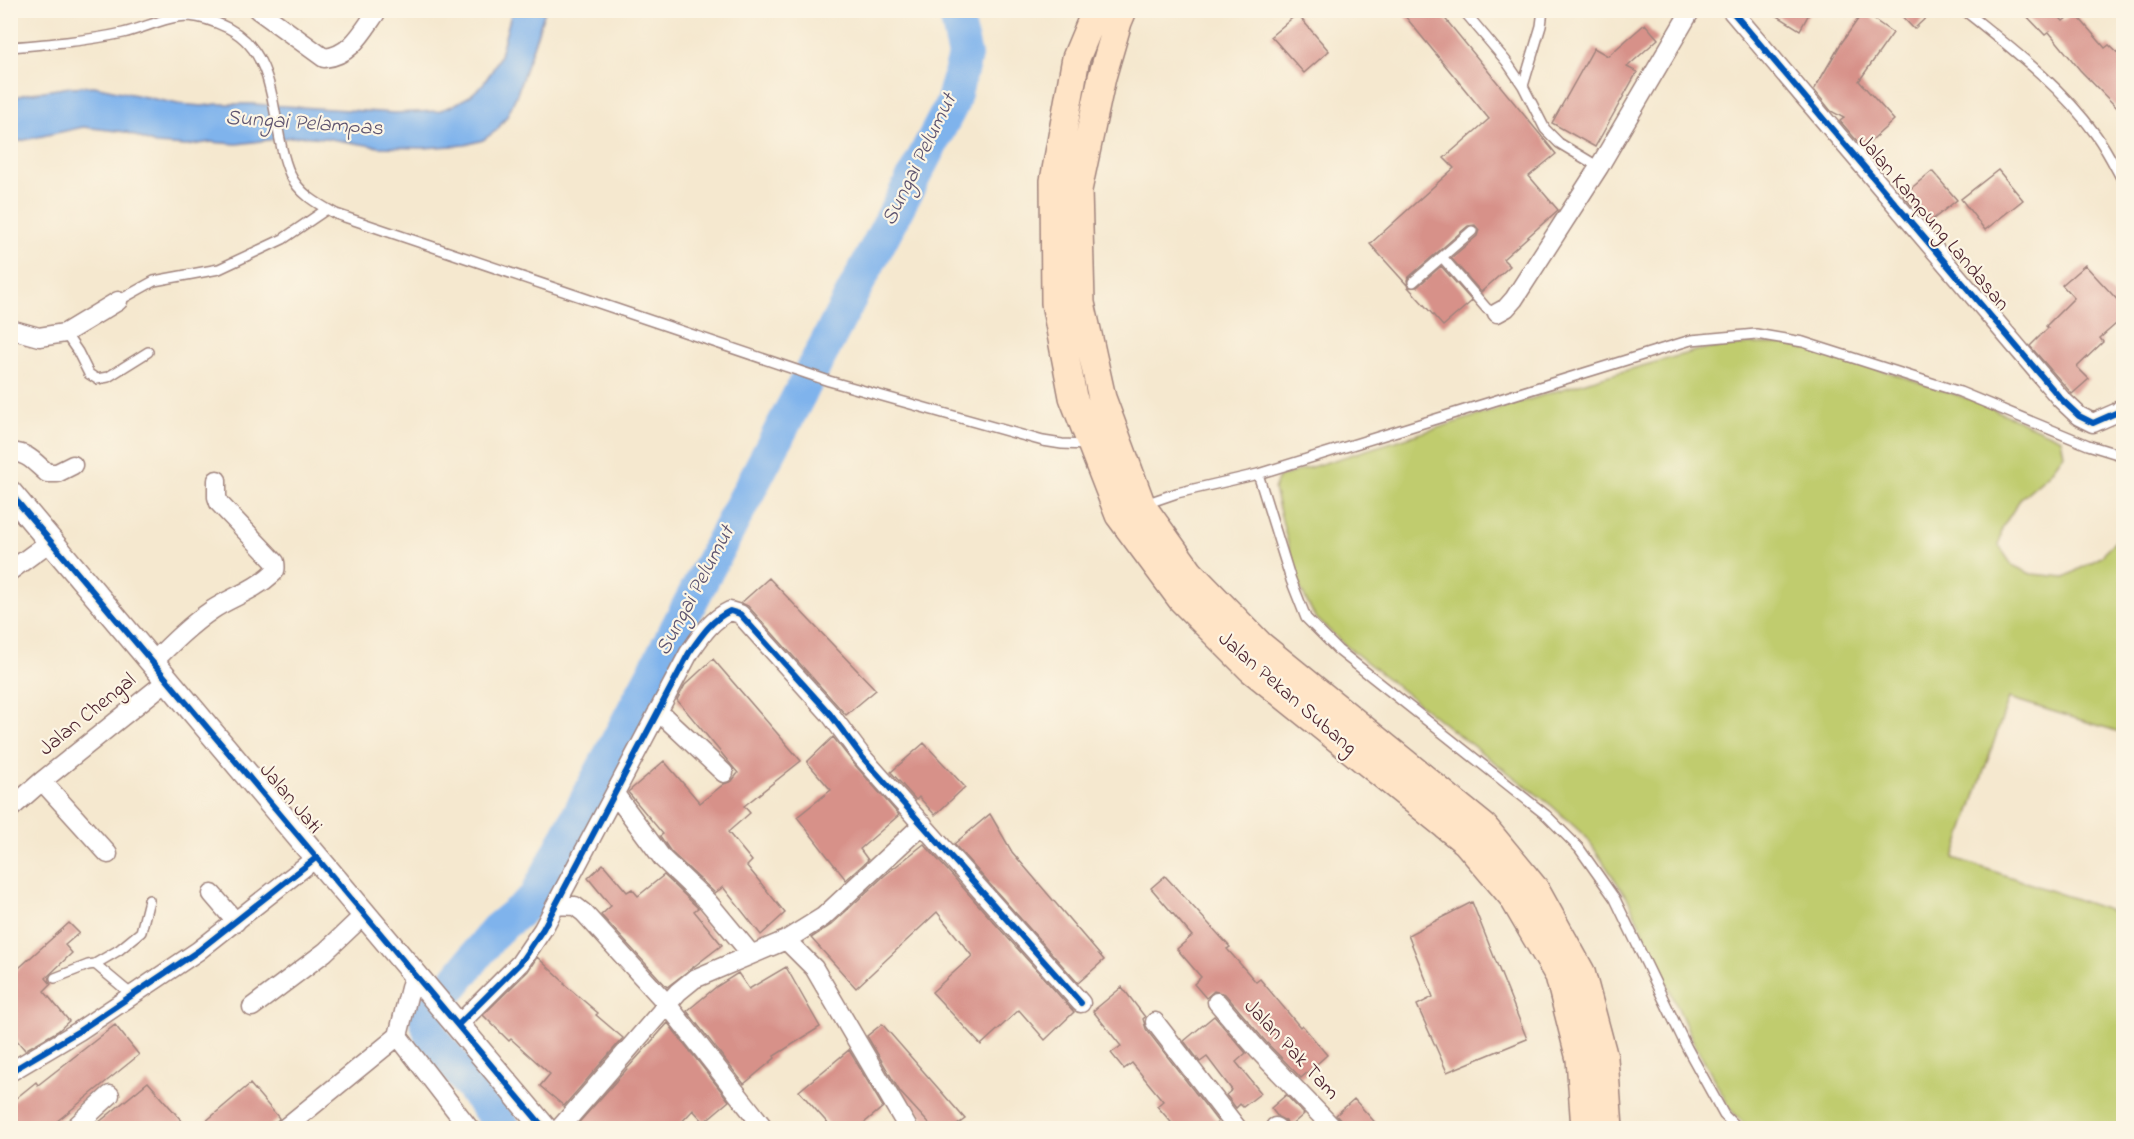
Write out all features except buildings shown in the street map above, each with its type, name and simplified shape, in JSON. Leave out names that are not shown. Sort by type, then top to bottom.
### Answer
[{"type":"main road","name":"Jalan Pekan Subang","points":[[1096,10],[1076,58],[1054,181],[1055,303],[1073,397],[1119,515],[1182,600],[1251,669],[1466,842],[1512,896],[1559,976],[1580,1059],[1585,1128]]},
{"type":"main road","name":"Jalan Pekan Subang","points":[[1124,10],[1118,22],[1102,77],[1078,190],[1081,303],[1102,398],[1142,506],[1191,573],[1260,645],[1484,827],[1535,889],[1581,972],[1604,1058],[1610,1128]]},
{"type":"street","points":[[258,10],[324,58],[335,57],[352,46],[378,10]]},
{"type":"street","points":[[1497,314],[1514,298],[1599,166],[1691,10]]},
{"type":"street","name":"Jalan Kampung Landasan","points":[[1731,10],[2061,399],[2079,416],[2093,423],[2118,412],[2124,406]]},
{"type":"street","points":[[10,329],[39,337],[65,333],[118,301]]},
{"type":"street","points":[[10,453],[20,452],[30,457],[47,473],[57,473],[73,465]]},
{"type":"street","name":"Jalan Chengal","points":[[13,801],[42,781],[160,671],[183,633],[214,609],[249,591],[273,573],[276,568],[275,562],[219,503],[216,497],[217,480]]},
{"type":"street","name":"Jalan Jati","points":[[10,493],[544,1128]]},
{"type":"street","points":[[10,571],[51,541]]},
{"type":"street","points":[[456,1022],[520,963],[543,929],[689,652],[708,626],[720,615],[730,611],[740,614],[822,706],[863,758],[1081,1003]]},
{"type":"street","points":[[658,711],[724,773]]},
{"type":"street","points":[[42,781],[108,854]]},
{"type":"street","points":[[615,794],[663,859],[708,902],[751,954]]},
{"type":"street","points":[[560,1128],[678,992],[694,979],[786,940],[823,917],[923,824]]},
{"type":"street","points":[[10,1072],[79,1031],[198,951],[317,857]]},
{"type":"street","points":[[212,894],[236,922]]},
{"type":"street","points":[[556,905],[575,906],[584,913],[667,1004],[764,1128]]},
{"type":"street","points":[[252,1007],[325,952],[365,914]]},
{"type":"street","points":[[786,940],[814,968],[908,1128]]},
{"type":"street","points":[[285,1128],[398,1036],[414,972]]},
{"type":"street","name":"Jalan Pak Tam","points":[[1217,1002],[1258,1050],[1333,1128]]},
{"type":"street","points":[[1155,1022],[1237,1128]]},
{"type":"street","points":[[398,1036],[469,1128]]},
{"type":"street","points":[[74,1128],[110,1095]]},
{"type":"lane","points":[[1463,10],[1506,61],[1523,86],[1545,129],[1559,143],[1599,166]]},
{"type":"lane","points":[[1523,86],[1541,26],[1543,10]]},
{"type":"lane","points":[[1964,10],[2028,62],[2070,103],[2097,136],[2124,183]]},
{"type":"lane","points":[[10,46],[73,42],[124,33],[170,19],[189,16],[213,20],[235,32],[252,48],[268,77],[283,148],[290,173],[298,188],[313,202],[336,214],[829,381],[1043,441],[1090,445]]},
{"type":"lane","points":[[118,301],[154,281],[219,269],[283,239],[327,209]]},
{"type":"lane","points":[[1413,282],[1472,231]]},
{"type":"lane","points":[[1442,257],[1486,309],[1497,314]]},
{"type":"lane","points":[[65,333],[89,374],[98,379],[108,377],[148,352]]},
{"type":"lane","points":[[1142,506],[1177,493],[1258,474],[1691,340],[1756,334],[1803,342],[1960,392],[2088,445],[2124,456]]},
{"type":"lane","points":[[1258,474],[1291,580],[1306,618],[1338,650],[1546,814],[1579,848],[1615,899],[1687,1048],[1724,1114],[1737,1128]]},
{"type":"lane","points":[[55,978],[95,964],[119,950],[141,932],[149,900]]},
{"type":"lane","points":[[10,933],[10,943]]},
{"type":"lane","points":[[95,964],[132,995]]},
{"type":"green space","points":[[1750,344],[1782,344],[1837,355],[1975,401],[2061,439],[2064,454],[2050,473],[2021,498],[2002,528],[1999,546],[2012,565],[2031,574],[2065,577],[2101,557],[2121,533],[2123,527],[2123,733],[2009,698],[1954,858],[2123,915],[2123,1128],[1748,1128],[1731,1110],[1694,1043],[1628,899],[1587,838],[1552,806],[1345,645],[1315,617],[1299,586],[1274,489],[1279,477],[1592,380],[1699,350]]},
{"type":"water","name":"Sungai Pelampas","points":[[512,11],[545,11],[517,94],[507,116],[497,130],[483,140],[465,145],[423,148],[379,147],[300,136],[237,144],[210,142],[187,146],[155,144],[126,132],[83,127],[11,143],[11,99],[25,94],[70,87],[94,86],[178,104],[202,106],[252,104],[395,113],[438,111],[470,96],[483,84],[500,55]]},
{"type":"waterway","name":"Sungai Pelumut","points":[[504,1128],[431,1036],[426,1019],[496,930],[535,898],[952,104],[965,56],[955,10]]},
{"type":"cycle path","points":[[1731,10],[2061,399],[2079,416],[2093,423],[2118,412],[2124,406]]},
{"type":"cycle path","points":[[10,493],[544,1128]]},
{"type":"cycle path","points":[[458,1025],[520,963],[543,929],[689,653],[712,624],[730,611],[740,614],[830,714],[863,758],[1081,1003]]},
{"type":"cycle path","points":[[10,1072],[79,1031],[198,951],[317,857]]}]
